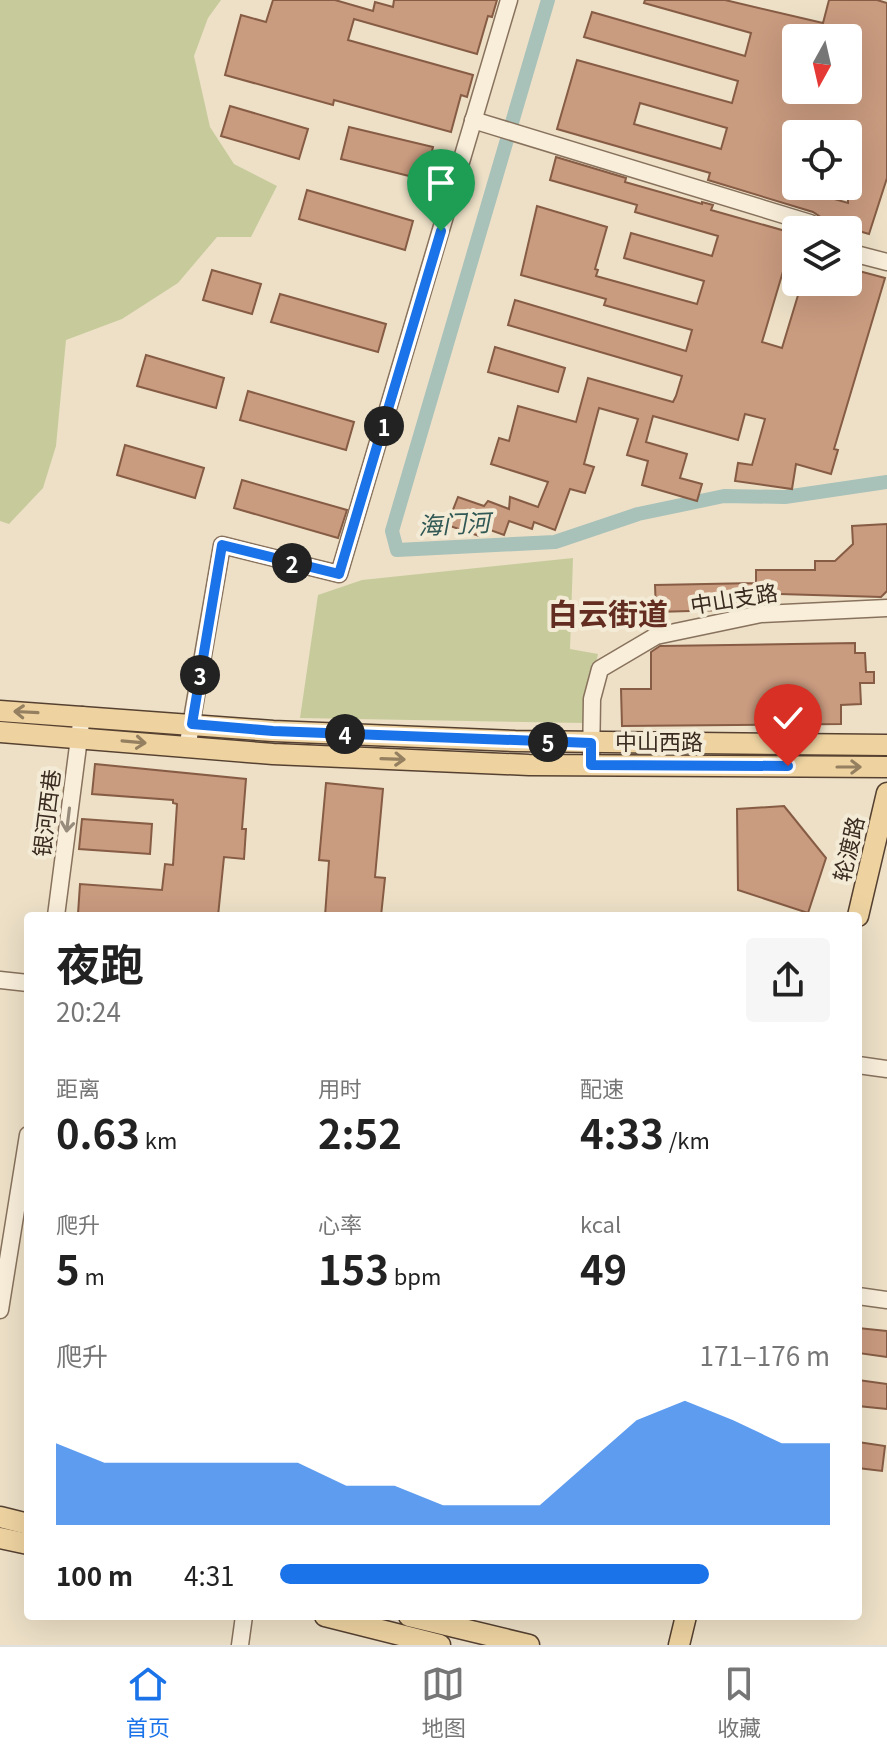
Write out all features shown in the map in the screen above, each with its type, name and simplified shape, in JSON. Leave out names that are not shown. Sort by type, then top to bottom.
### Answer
[{"type":"main road","name":"中山西路","points":[[0,711],[288,731],[591,743],[887,745]]},
{"type":"main road","name":"中山西路","points":[[0,732],[289,754],[591,765],[887,767]]},
{"type":"main road","name":"轮渡路","points":[[859,912],[887,793]]},
{"type":"main road","points":[[0,1517],[24,1523]]},
{"type":"main road","points":[[0,1538],[24,1543]]},
{"type":"main road","points":[[341,1620],[440,1645]]},
{"type":"main road","points":[[426,1620],[529,1645]]},
{"type":"main road","points":[[679,1645],[685,1620]]},
{"type":"street","points":[[187,746],[222,545],[339,574],[477,121],[509,0]]},
{"type":"street","points":[[477,121],[788,216]]},
{"type":"street","points":[[862,256],[887,262]]},
{"type":"street","name":"中山支路","points":[[591,765],[592,699],[600,669],[656,636],[761,614],[887,608]]},
{"type":"street","name":"银河西巷","points":[[57,912],[82,715]]},
{"type":"street","points":[[0,980],[24,983]]},
{"type":"street","points":[[862,1066],[887,1069]]},
{"type":"street","points":[[0,1310],[24,1160]]},
{"type":"street","points":[[862,1297],[887,1300]]},
{"type":"street","points":[[240,1645],[243,1620]]},
{"type":"green space","points":[[0,0],[221,0],[208,18],[194,56],[210,127],[234,164],[277,186],[251,237],[217,237],[178,283],[122,319],[66,340],[56,446],[43,488],[9,524],[0,521]]},
{"type":"green space","points":[[573,558],[570,649],[598,654],[583,723],[300,718],[318,595],[362,580]]},
{"type":"building","points":[[273,0],[335,0],[373,11],[375,2],[393,7],[394,0],[497,0],[492,17],[488,16],[477,54],[354,19],[348,40],[473,75],[467,97],[461,95],[451,132],[334,100],[333,105],[225,75],[241,15],[266,22]]},
{"type":"building","points":[[645,0],[725,0],[823,23],[829,0],[877,0],[887,3],[887,178],[869,234],[862,232],[862,216],[819,216],[708,180],[710,173],[557,129],[577,60],[732,103],[738,81],[584,37],[592,12],[745,56],[751,33],[644,3]],"holes":[[[640,103],[727,128],[721,149],[634,124]]]},
{"type":"building","points":[[230,106],[308,129],[299,159],[221,136]]},
{"type":"building","points":[[349,127],[433,147],[425,180],[341,159]]},
{"type":"building","points":[[556,157],[626,178],[625,182],[713,205],[711,210],[782,230],[782,275],[762,342],[782,348],[798,296],[862,296],[862,272],[885,278],[834,449],[838,450],[831,474],[796,464],[792,489],[735,481],[738,463],[752,465],[765,419],[745,414],[738,440],[653,416],[646,442],[687,454],[680,478],[702,484],[697,501],[642,485],[648,461],[627,455],[638,419],[599,408],[584,464],[594,467],[585,493],[570,489],[555,530],[534,522],[532,529],[509,521],[504,535],[482,527],[479,536],[447,525],[458,497],[484,506],[488,501],[509,509],[510,497],[538,507],[548,482],[491,464],[499,438],[509,441],[518,406],[576,422],[588,378],[673,402],[682,376],[508,325],[515,300],[686,351],[692,330],[604,305],[606,299],[521,275],[537,206],[607,227],[595,269],[598,270],[596,276],[697,304],[704,281],[624,258],[631,233],[712,256],[718,236],[635,212],[637,205],[550,180]]},
{"type":"building","points":[[307,190],[413,221],[405,250],[299,219]]},
{"type":"building","points":[[212,270],[261,284],[252,314],[203,300]]},
{"type":"building","points":[[280,294],[386,324],[378,352],[271,322]]},
{"type":"building","points":[[495,347],[565,368],[558,392],[488,372]]},
{"type":"building","points":[[146,355],[224,378],[216,408],[137,386]]},
{"type":"building","points":[[248,391],[354,422],[346,450],[240,420]]},
{"type":"building","points":[[125,445],[204,468],[195,498],[117,475]]},
{"type":"building","points":[[242,480],[347,510],[338,538],[234,508]]},
{"type":"building","points":[[887,524],[887,591],[881,597],[746,593],[747,606],[726,610],[656,612],[655,585],[756,583],[756,570],[815,570],[815,561],[835,561],[853,544],[852,526]]},
{"type":"building","points":[[855,643],[855,653],[865,653],[866,672],[874,672],[874,683],[860,683],[861,704],[841,705],[841,724],[622,726],[621,689],[651,689],[651,652],[660,646]]},
{"type":"building","points":[[95,764],[246,779],[242,829],[246,829],[244,859],[224,857],[218,912],[78,912],[80,884],[162,890],[165,864],[173,865],[177,804],[173,800],[92,794]]},
{"type":"building","points":[[326,783],[383,789],[375,877],[385,878],[381,912],[325,912],[329,861],[319,860]]},
{"type":"building","points":[[784,806],[826,858],[808,912],[738,890],[737,809]]},
{"type":"building","points":[[82,819],[152,824],[150,854],[79,849]]},
{"type":"building","points":[[862,1328],[887,1331],[887,1357],[862,1354]]},
{"type":"building","points":[[862,1381],[887,1384],[887,1409],[862,1406]]},
{"type":"building","points":[[862,1443],[885,1446],[882,1471],[862,1468]]},
{"type":"waterway","name":"海门河","points":[[548,0],[392,531],[397,550],[555,542],[638,514],[724,496],[785,497],[887,482]]},
{"type":"district","name":"白云街道","points":[[608,615]]},
{"type":"route","points":[[441,231],[339,574],[222,545],[192,724],[273,731],[591,743],[591,765],[788,766]]}]
